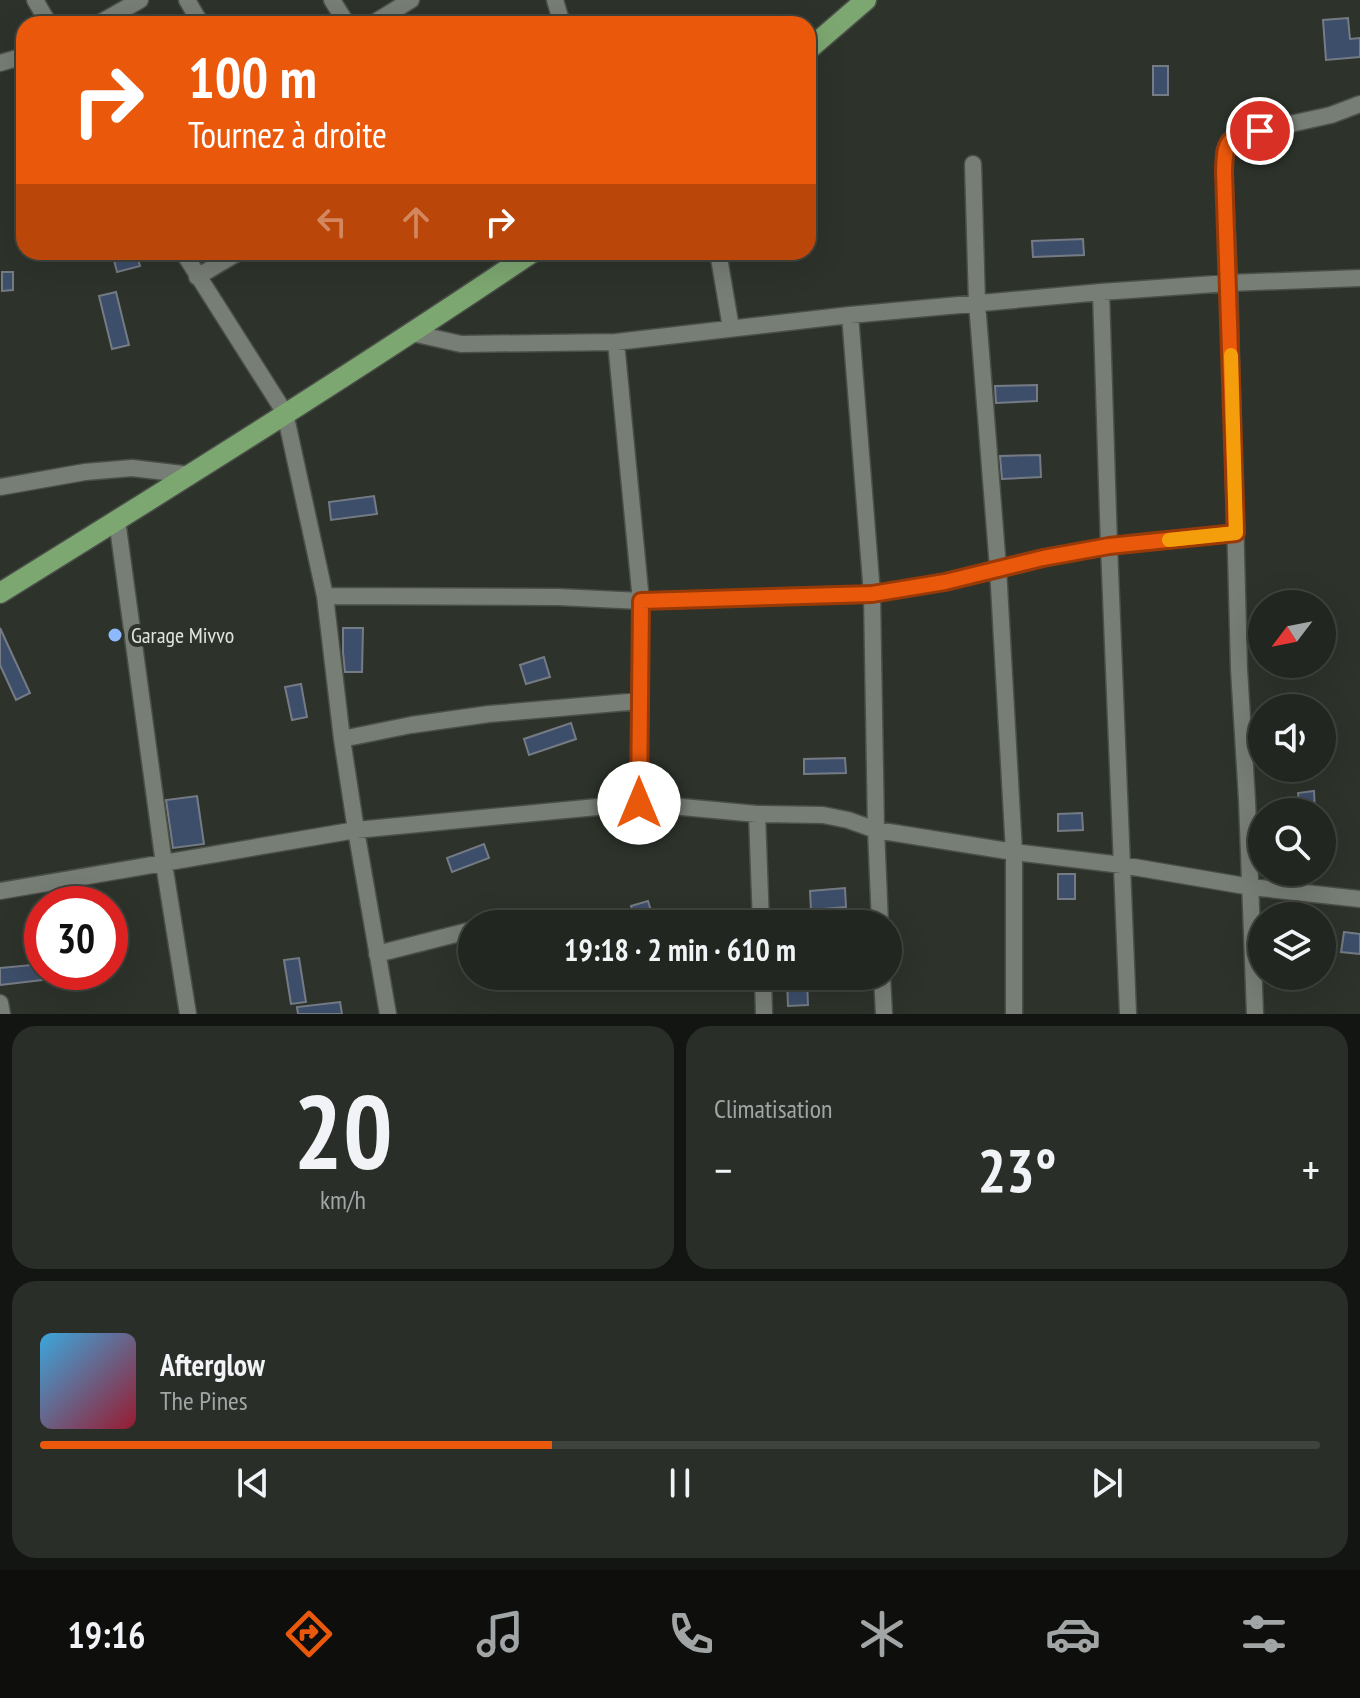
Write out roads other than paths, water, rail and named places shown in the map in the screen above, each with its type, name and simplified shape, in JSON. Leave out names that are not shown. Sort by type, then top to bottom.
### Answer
[{"type":"main road","points":[[816,43],[866,0]]},
{"type":"main road","points":[[0,593],[191,475],[521,260]]},
{"type":"street","points":[[112,16],[140,0]]},
{"type":"street","points":[[385,16],[411,0]]},
{"type":"street","points":[[1255,1014],[1239,669],[1225,150],[1229,141],[1236,136],[1331,115],[1360,104]]},
{"type":"street","points":[[973,164],[977,303],[998,568],[1014,852],[1014,1014]]},
{"type":"street","points":[[187,260],[285,413],[325,596],[342,739],[388,1014]]},
{"type":"street","points":[[197,277],[226,260]]},
{"type":"street","points":[[719,260],[731,328]]},
{"type":"street","points":[[412,333],[461,344],[616,342],[850,315],[1101,292],[1360,278]]},
{"type":"street","points":[[1101,292],[1128,1014]]},
{"type":"street","points":[[850,315],[872,594],[879,910]]},
{"type":"street","points":[[616,342],[641,601],[639,803]]},
{"type":"street","points":[[0,487],[85,472],[132,468],[191,475]]},
{"type":"street","points":[[117,520],[164,864],[188,1014]]},
{"type":"street","points":[[325,596],[558,597],[641,601],[872,594],[945,582],[1109,546],[1236,533]]},
{"type":"street","points":[[342,739],[489,714],[640,701]]},
{"type":"street","points":[[0,891],[356,830],[639,803],[757,814],[823,815],[876,830],[1014,852],[1122,865],[1251,887],[1360,899]]},
{"type":"street","points":[[757,814],[760,910]]},
{"type":"street","points":[[377,954],[458,934]]},
{"type":"street","points":[[763,990],[764,1014]]},
{"type":"street","points":[[883,990],[884,1014]]},
{"type":"street","points":[[0,1003],[2,1014]]},
{"type":"place","name":"Garage Mivvo","points":[[115,635]]}]
